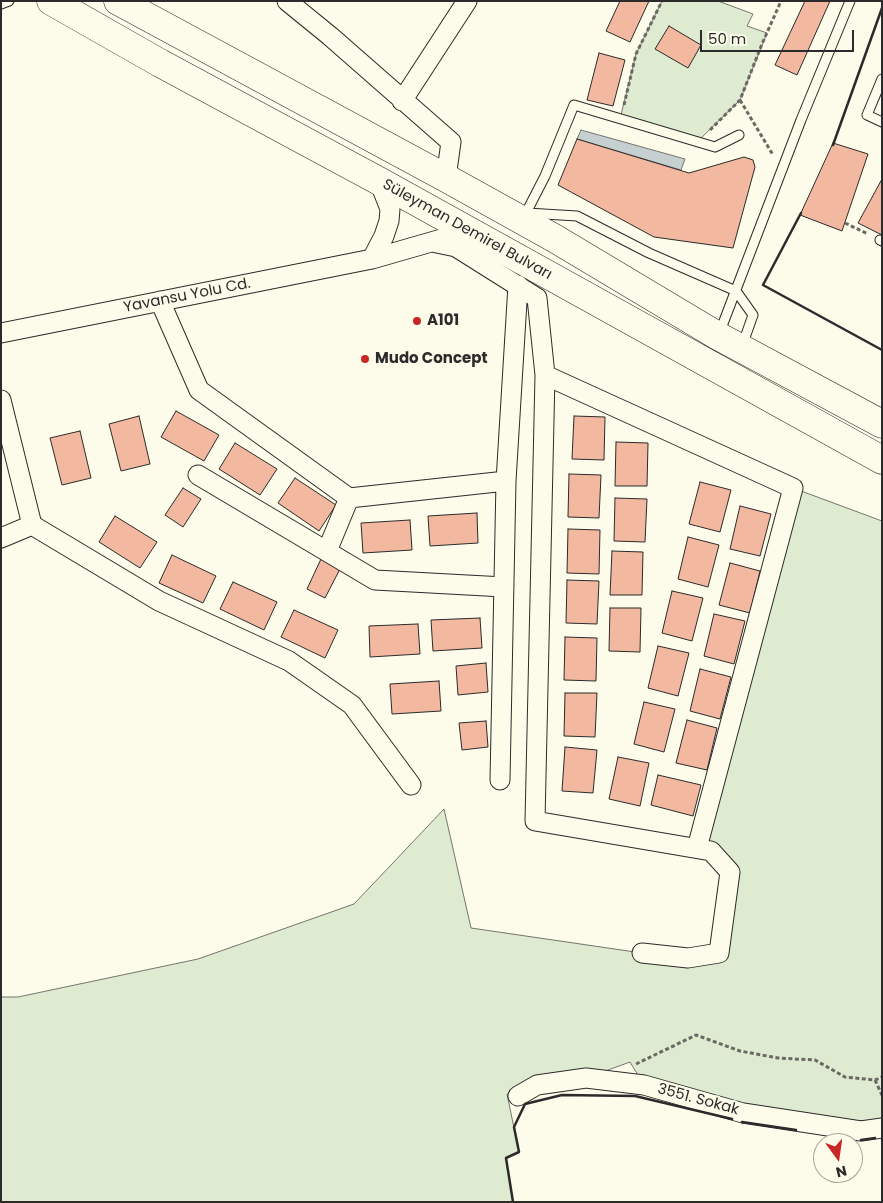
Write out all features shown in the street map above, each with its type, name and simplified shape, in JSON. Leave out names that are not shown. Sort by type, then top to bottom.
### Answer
[{"type":"highway","name":"Süleyman Demirel Bulvarı","points":[[51,1],[160,63],[378,180],[882,460]]},
{"type":"highway","points":[[118,1],[446,178],[517,212],[730,342],[882,424]]},
{"type":"street","points":[[287,1],[451,142],[446,178]]},
{"type":"street","points":[[402,101],[467,1]]},
{"type":"street","points":[[372,259],[384,236],[389,221],[390,209],[378,180]]},
{"type":"street","name":"Yavansu Yolu Cd.","points":[[4,329],[160,301],[372,259],[470,231]]},
{"type":"street","points":[[432,242],[456,247],[537,298],[545,375],[534,821],[712,851],[730,872],[719,953],[688,958],[642,953]]},
{"type":"street","points":[[500,780],[506,482],[518,286]]},
{"type":"street","points":[[160,301],[199,390],[349,498],[506,482]]},
{"type":"street","points":[[545,375],[793,488],[697,848]]},
{"type":"street","points":[[1,400],[32,525],[159,601],[289,662],[336,694],[352,705],[411,785]]},
{"type":"street","points":[[198,475],[375,580],[504,587]]},
{"type":"street","points":[[326,551],[349,498]]},
{"type":"street","points":[[1,538],[32,525]]},
{"type":"street","name":"3551. Sokak","points":[[518,1096],[536,1085],[586,1078],[644,1085],[743,1113],[861,1131],[882,1128]]},
{"type":"lane","points":[[1,4],[8,1]]},
{"type":"lane","points":[[730,342],[736,291],[782,168],[850,1]]},
{"type":"lane","points":[[882,79],[867,114],[882,122]]},
{"type":"lane","points":[[517,212],[545,176],[574,105],[715,148],[739,135]]},
{"type":"lane","points":[[517,212],[577,216],[648,252],[736,291],[753,315],[730,342]]},
{"type":"path","points":[[620,119],[636,54],[662,1]]},
{"type":"path","points":[[697,142],[740,100],[781,1]]},
{"type":"path","points":[[740,100],[782,168]]},
{"type":"path","points":[[845,223],[881,240]]},
{"type":"path","points":[[614,1082],[638,1063],[696,1035],[740,1051],[778,1058],[815,1060],[845,1076],[875,1080],[882,1077]]},
{"type":"path","points":[[875,1080],[882,1095]]},
{"type":"green space","points":[[662,1],[718,1],[753,14],[747,26],[767,33],[740,100],[697,142],[620,119],[636,54]]},
{"type":"green space","points":[[793,488],[882,521],[882,1128],[861,1131],[644,1085],[630,1062],[586,1078],[518,1096],[507,1094],[519,1152],[506,1158],[513,1202],[1,1202],[1,997],[18,997],[198,959],[354,904],[444,809],[471,928],[642,953],[719,953],[730,872],[697,848]]},
{"type":"shaded area","points":[[581,130],[685,159],[681,170],[577,139]]},
{"type":"building","points":[[620,1],[649,1],[630,42],[606,31]]},
{"type":"building","points":[[805,1],[830,1],[797,75],[775,65]]},
{"type":"building","points":[[669,26],[701,45],[688,68],[655,49]]},
{"type":"building","points":[[599,53],[625,60],[613,106],[587,100]]},
{"type":"building","points":[[577,139],[689,173],[744,157],[753,160],[755,167],[733,248],[654,237],[558,185]]},
{"type":"building","points":[[833,143],[868,154],[842,231],[800,215]]},
{"type":"building","points":[[882,179],[882,235],[858,223]]},
{"type":"building","points":[[176,411],[219,435],[204,461],[161,437]]},
{"type":"building","points":[[139,416],[150,464],[121,471],[109,424]]},
{"type":"building","points":[[574,416],[605,417],[604,460],[572,459]]},
{"type":"building","points":[[80,431],[91,478],[62,485],[50,438]]},
{"type":"building","points":[[616,442],[648,443],[647,486],[615,486]]},
{"type":"building","points":[[235,443],[277,469],[260,495],[219,469]]},
{"type":"building","points":[[569,474],[601,475],[599,518],[568,517]]},
{"type":"building","points":[[295,478],[336,505],[319,531],[278,503]]},
{"type":"building","points":[[700,482],[731,490],[720,532],[689,524]]},
{"type":"building","points":[[183,488],[201,499],[183,527],[165,515]]},
{"type":"building","points":[[615,498],[647,499],[645,542],[614,541]]},
{"type":"building","points":[[740,506],[771,514],[760,556],[730,549]]},
{"type":"building","points":[[477,513],[478,543],[430,546],[428,516]]},
{"type":"building","points":[[115,516],[157,542],[140,568],[99,542]]},
{"type":"building","points":[[410,520],[412,550],[363,553],[361,523]]},
{"type":"building","points":[[568,529],[600,530],[599,574],[567,573]]},
{"type":"building","points":[[688,537],[719,545],[708,587],[678,579]]},
{"type":"building","points":[[612,551],[643,552],[642,595],[610,595]]},
{"type":"building","points":[[172,555],[216,576],[203,603],[159,583]]},
{"type":"building","points":[[321,559],[340,569],[325,598],[307,589]]},
{"type":"building","points":[[730,563],[760,571],[750,613],[719,605]]},
{"type":"building","points":[[567,580],[599,581],[597,624],[566,623]]},
{"type":"building","points":[[233,582],[277,602],[264,630],[220,609]]},
{"type":"building","points":[[672,591],[703,598],[692,641],[662,633]]},
{"type":"building","points":[[610,608],[641,608],[640,652],[609,651]]},
{"type":"building","points":[[294,610],[338,630],[325,658],[281,637]]},
{"type":"building","points":[[714,614],[745,621],[734,664],[704,656]]},
{"type":"building","points":[[480,618],[482,648],[433,651],[431,620]]},
{"type":"building","points":[[418,624],[420,654],[370,657],[369,626]]},
{"type":"building","points":[[565,637],[597,638],[596,681],[564,680]]},
{"type":"building","points":[[658,646],[689,653],[678,696],[648,688]]},
{"type":"building","points":[[486,663],[488,692],[458,695],[456,666]]},
{"type":"building","points":[[700,669],[731,677],[720,719],[690,711]]},
{"type":"building","points":[[439,681],[441,711],[392,714],[390,684]]},
{"type":"building","points":[[565,693],[597,693],[595,737],[564,736]]},
{"type":"building","points":[[644,702],[675,709],[664,752],[634,744]]},
{"type":"building","points":[[687,720],[717,728],[707,770],[676,763]]},
{"type":"building","points":[[486,721],[488,747],[462,750],[459,723]]},
{"type":"building","points":[[565,747],[597,750],[593,793],[562,791]]},
{"type":"building","points":[[618,757],[649,763],[640,806],[609,799]]},
{"type":"building","points":[[658,775],[701,785],[693,816],[651,805]]},
{"type":"wall","points":[[833,145],[882,8]]},
{"type":"wall","points":[[801,213],[763,285],[882,350]]},
{"type":"wall","points":[[513,1202],[506,1158],[519,1152],[514,1127],[525,1104],[562,1095],[635,1096],[732,1119]]},
{"type":"wall","points":[[742,1122],[796,1130]]},
{"type":"wall","points":[[863,1140],[875,1138]]},
{"type":"place","name":"A101","points":[[417,321]]},
{"type":"place","name":"Mudo Concept","points":[[365,359]]}]
